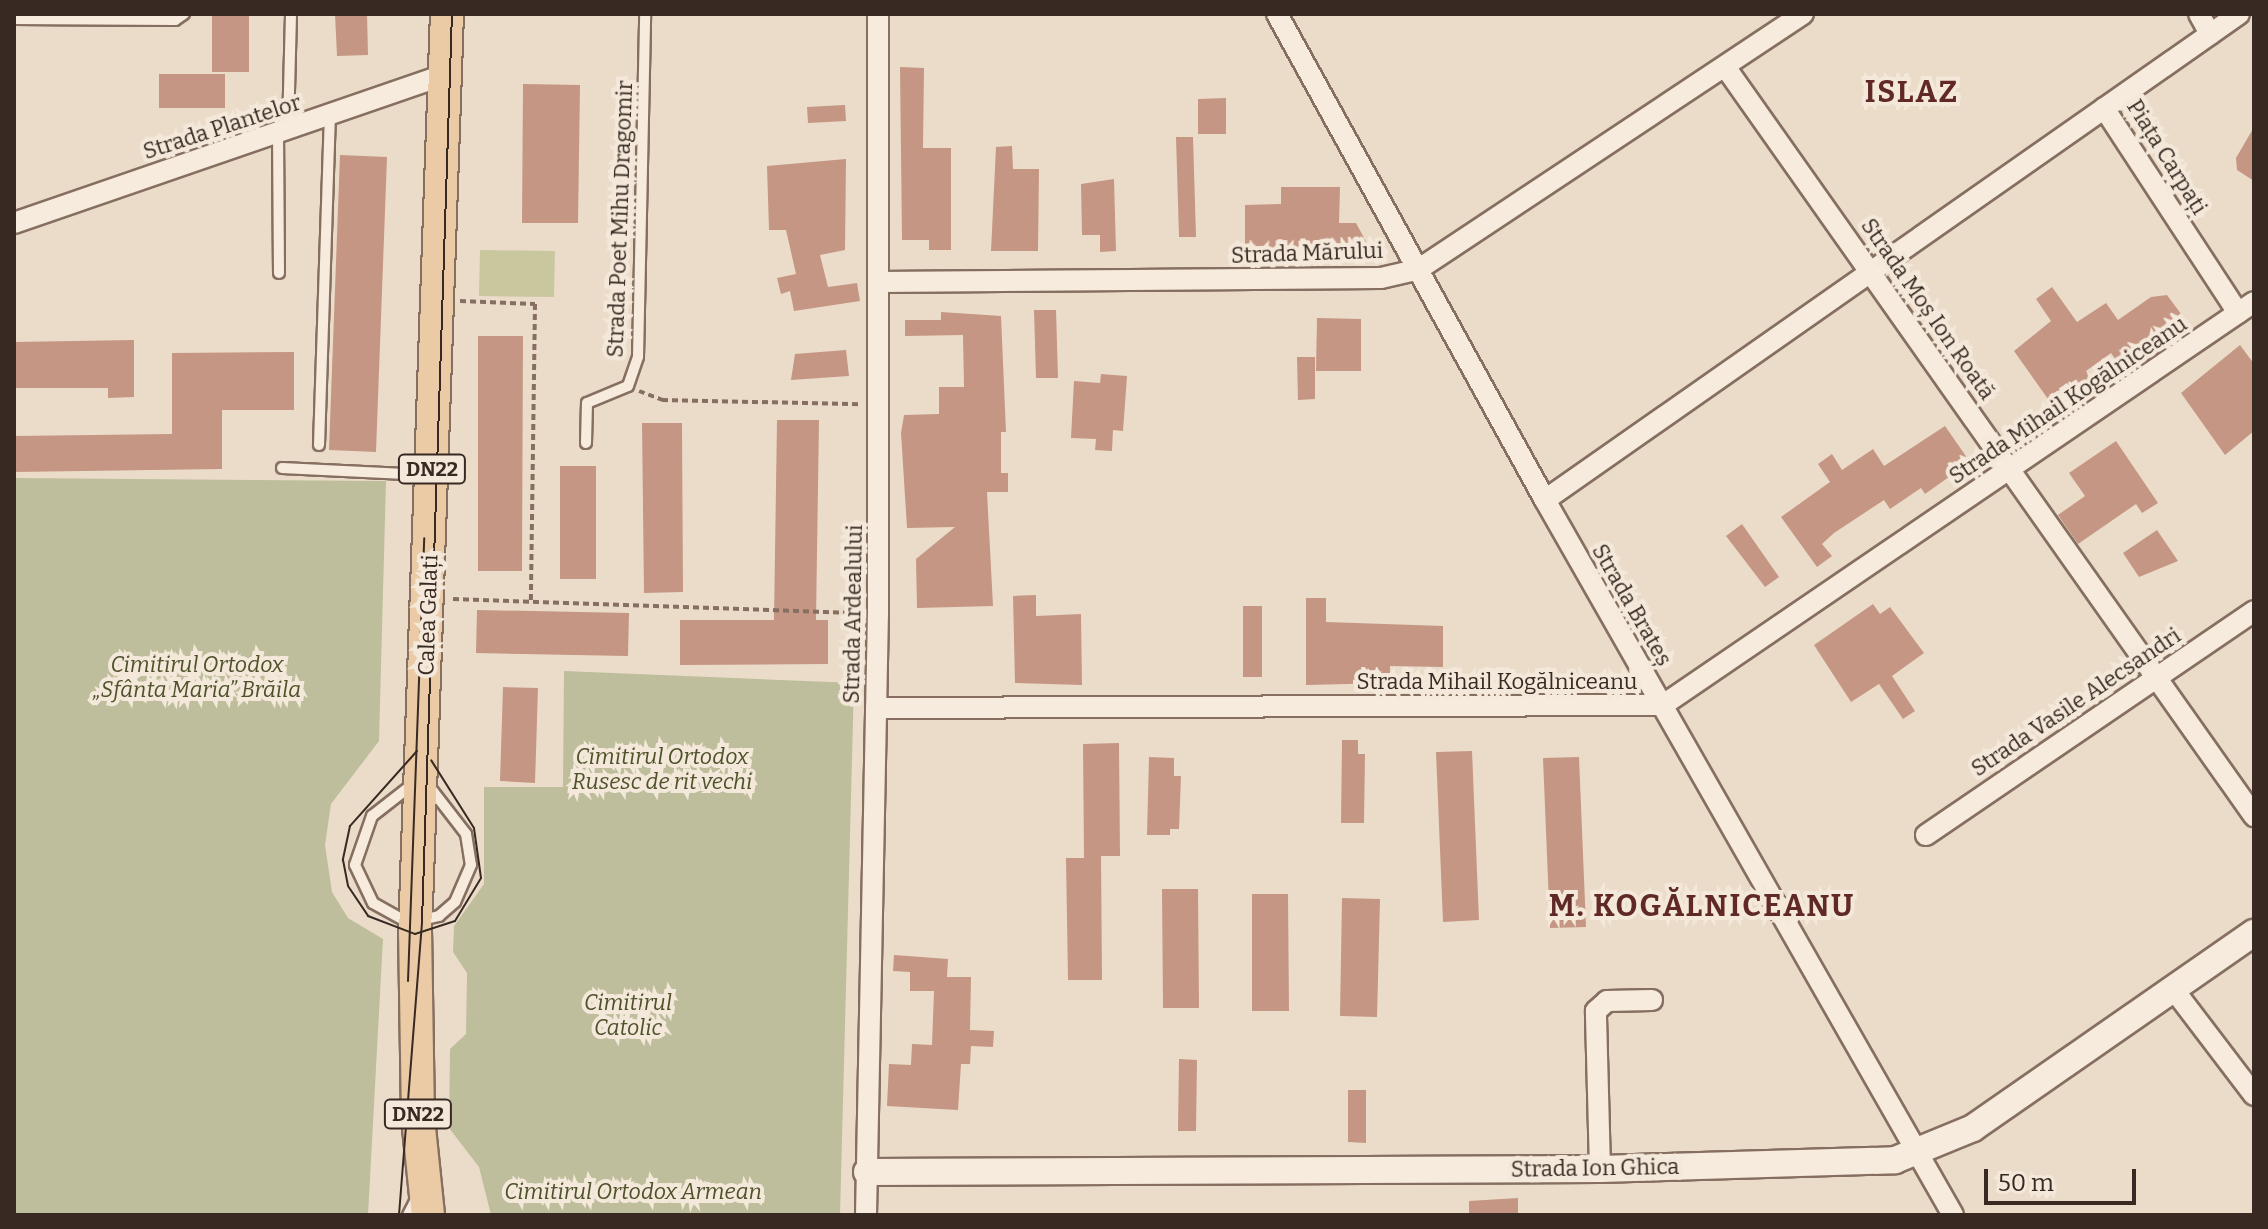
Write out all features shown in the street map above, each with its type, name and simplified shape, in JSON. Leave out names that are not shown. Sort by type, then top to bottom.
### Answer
[{"type":"main road","name":"Calea Galați","points":[[426,1200],[416,923],[447,14]]},
{"type":"street","name":"Strada Ardealului","points":[[866,1215],[878,614],[878,14]]},
{"type":"street","name":"Strada Brateș","points":[[1277,14],[1545,500],[1953,1215]]},
{"type":"street","name":"Strada Mărului","points":[[879,282],[1381,278],[1419,269],[1803,14]]},
{"type":"street","points":[[2199,14],[2210,34]]},
{"type":"street","name":"Piața Carpați","points":[[2239,14],[2104,108],[2246,307]]},
{"type":"street","name":"Strada Moș Ion Roată","points":[[1726,68],[1874,272],[2152,679],[2254,816]]},
{"type":"street","name":"Strada Plantelor","points":[[14,223],[445,75]]},
{"type":"street","points":[[1545,500],[2104,108]]},
{"type":"street","name":"Strada Mihail Kogălniceanu","points":[[876,708],[1663,705],[2246,307]]},
{"type":"street","name":"Strada Vasile Alecsandri","points":[[1926,835],[2254,611]]},
{"type":"street","name":"Strada Ion Ghica","points":[[867,1172],[1600,1169],[1917,1154],[1973,1128],[2254,933]]},
{"type":"street","points":[[2174,990],[2254,1095]]},
{"type":"street","points":[[1600,1169],[1596,1011],[1607,1001],[1652,1000]]},
{"type":"lane","points":[[14,19],[175,20],[184,14]]},
{"type":"lane","points":[[279,273],[283,130],[291,14]]},
{"type":"lane","name":"Strada Poet Mihu Dragomir","points":[[586,443],[587,403],[628,386],[638,357],[645,14]]},
{"type":"lane","points":[[319,445],[330,117]]},
{"type":"lane","points":[[282,468],[432,475]]},
{"type":"lane","points":[[422,777],[466,834],[471,865],[455,902],[416,923],[373,903],[355,865],[372,816],[422,777]]},
{"type":"lane","points":[[408,1215],[426,1200]]},
{"type":"path","points":[[438,300],[535,304],[531,601]]},
{"type":"path","points":[[628,386],[662,400],[879,404]]},
{"type":"path","points":[[428,598],[878,614]]},
{"type":"green space","points":[[480,250],[555,251],[554,297],[479,296]]},
{"type":"green space","name":"Cimitirul Ortodox „Sfânta Maria” Brăila","points":[[14,478],[386,481],[379,741],[331,804],[325,845],[332,892],[348,918],[383,939],[368,1215],[14,1215]]},
{"type":"green space","name":"Cimitirul Catolic","points":[[564,671],[854,683],[840,1215],[491,1215],[479,1167],[449,1128],[450,1049],[466,1034],[467,973],[453,952],[454,926],[484,884],[484,787],[563,787]]},
{"type":"building","points":[[212,14],[249,14],[249,72],[212,72]]},
{"type":"building","points":[[335,14],[367,14],[368,55],[337,56]]},
{"type":"building","points":[[900,67],[924,68],[923,148],[951,148],[951,250],[929,250],[929,240],[902,240]]},
{"type":"building","points":[[159,74],[225,74],[225,108],[159,108]]},
{"type":"building","points":[[523,84],[580,85],[578,223],[522,223]]},
{"type":"building","points":[[1226,98],[1226,134],[1198,134],[1198,99]]},
{"type":"building","points":[[845,105],[846,121],[808,123],[807,107]]},
{"type":"building","points":[[2254,127],[2254,181],[2237,170],[2236,158]]},
{"type":"building","points":[[1176,137],[1193,137],[1196,237],[1179,237]]},
{"type":"building","points":[[1012,146],[1013,169],[1039,169],[1038,251],[991,251],[996,147]]},
{"type":"building","points":[[340,155],[387,157],[376,452],[329,450]]},
{"type":"building","points":[[846,159],[845,250],[820,255],[828,287],[857,283],[860,301],[794,311],[790,291],[781,294],[777,278],[796,274],[786,230],[769,230],[767,166]]},
{"type":"building","points":[[1114,179],[1116,251],[1100,252],[1100,235],[1082,235],[1081,184]]},
{"type":"building","points":[[1281,187],[1340,187],[1339,223],[1356,223],[1369,247],[1245,248],[1245,205],[1281,204]]},
{"type":"building","points":[[2052,287],[2077,322],[2106,303],[2118,320],[2151,297],[2167,295],[2181,314],[2116,360],[2111,353],[2086,371],[2091,378],[2053,406],[2014,351],[2051,321],[2036,299]]},
{"type":"building","points":[[1034,310],[1056,310],[1058,378],[1036,378]]},
{"type":"building","points":[[941,312],[1001,316],[1006,432],[1001,432],[1001,473],[1008,473],[1008,492],[987,492],[993,606],[917,608],[916,559],[955,527],[907,528],[901,433],[904,415],[939,414],[939,387],[964,387],[963,335],[905,336],[905,320],[941,320]]},
{"type":"building","points":[[1317,318],[1361,319],[1361,371],[1316,371]]},
{"type":"building","points":[[478,336],[523,336],[522,571],[478,571]]},
{"type":"building","points":[[134,340],[134,397],[108,398],[108,388],[14,388],[14,342]]},
{"type":"building","points":[[2240,345],[2254,364],[2254,431],[2225,455],[2181,393]]},
{"type":"building","points":[[846,350],[849,376],[791,380],[795,354]]},
{"type":"building","points":[[294,352],[294,410],[222,410],[222,469],[14,472],[14,436],[172,434],[172,353]]},
{"type":"building","points":[[1297,357],[1315,357],[1315,399],[1298,400]]},
{"type":"building","points":[[1101,374],[1127,376],[1123,431],[1113,430],[1112,451],[1095,450],[1096,439],[1071,438],[1074,381],[1100,383]]},
{"type":"building","points":[[777,420],[819,420],[816,620],[828,620],[828,664],[680,665],[680,620],[774,620]]},
{"type":"building","points":[[642,423],[682,423],[683,592],[644,593]]},
{"type":"building","points":[[1945,426],[1970,462],[1925,494],[1921,488],[1890,509],[1884,500],[1834,533],[1822,544],[1832,556],[1817,567],[1781,517],[1830,482],[1818,464],[1832,454],[1842,470],[1873,449],[1884,466]]},
{"type":"building","points":[[2116,441],[2158,503],[2142,513],[2136,504],[2078,544],[2058,515],[2085,496],[2069,473]]},
{"type":"building","points":[[560,466],[596,466],[596,579],[560,579]]},
{"type":"building","points":[[1742,524],[1779,577],[1765,587],[1726,536]]},
{"type":"building","points":[[2157,530],[2178,561],[2139,577],[2123,553]]},
{"type":"building","points":[[1036,595],[1036,616],[1081,614],[1082,685],[1015,683],[1013,596]]},
{"type":"building","points":[[1306,598],[1326,598],[1326,622],[1443,626],[1443,667],[1390,666],[1390,683],[1306,685]]},
{"type":"building","points":[[1873,604],[1880,614],[1890,607],[1924,653],[1892,676],[1915,711],[1903,719],[1879,684],[1851,702],[1814,645]]},
{"type":"building","points":[[1243,606],[1262,606],[1262,677],[1243,677]]},
{"type":"building","points":[[477,610],[629,613],[628,656],[476,653]]},
{"type":"building","points":[[503,687],[538,688],[535,783],[500,781]]},
{"type":"building","points":[[1342,740],[1358,740],[1358,754],[1365,754],[1364,823],[1341,823]]},
{"type":"building","points":[[1119,743],[1120,856],[1101,856],[1102,980],[1068,980],[1066,858],[1084,858],[1083,744]]},
{"type":"building","points":[[1472,751],[1479,920],[1443,922],[1436,752]]},
{"type":"building","points":[[1149,757],[1174,758],[1174,776],[1181,776],[1179,829],[1170,829],[1170,835],[1147,835]]},
{"type":"building","points":[[1579,757],[1586,927],[1550,928],[1543,758]]},
{"type":"building","points":[[1162,889],[1198,889],[1199,1008],[1163,1008]]},
{"type":"building","points":[[1252,894],[1288,894],[1289,1011],[1252,1011]]},
{"type":"building","points":[[1342,898],[1380,899],[1377,1017],[1340,1016]]},
{"type":"building","points":[[894,955],[948,959],[947,977],[971,977],[970,1030],[994,1031],[993,1047],[971,1046],[970,1064],[961,1064],[958,1110],[887,1106],[889,1064],[911,1065],[912,1044],[932,1045],[934,991],[910,991],[910,972],[893,971]]},
{"type":"building","points":[[1179,1059],[1197,1060],[1196,1131],[1178,1131]]},
{"type":"building","points":[[1348,1090],[1366,1090],[1366,1143],[1348,1142]]},
{"type":"building","points":[[1518,1198],[1518,1215],[1469,1215],[1469,1201]]},
{"type":"tram line","points":[[399,1215],[422,922],[452,14]]},
{"type":"tram line","points":[[408,981],[424,538]]},
{"type":"tram line","points":[[417,751],[350,826],[343,860],[348,886],[368,916],[415,934],[455,921],[481,878],[474,828],[431,760]]},
{"type":"district","name":"ISLAZ","points":[[1912,92]]},
{"type":"district","name":"M. KOGĂLNICEANU","points":[[1702,906]]},
{"type":"park label","name":"Cimitirul Ortodox Rusesc de rit vechi","points":[[662,768]]},
{"type":"park label","name":"Cimitirul Ortodox Armean","points":[[633,1192]]}]
